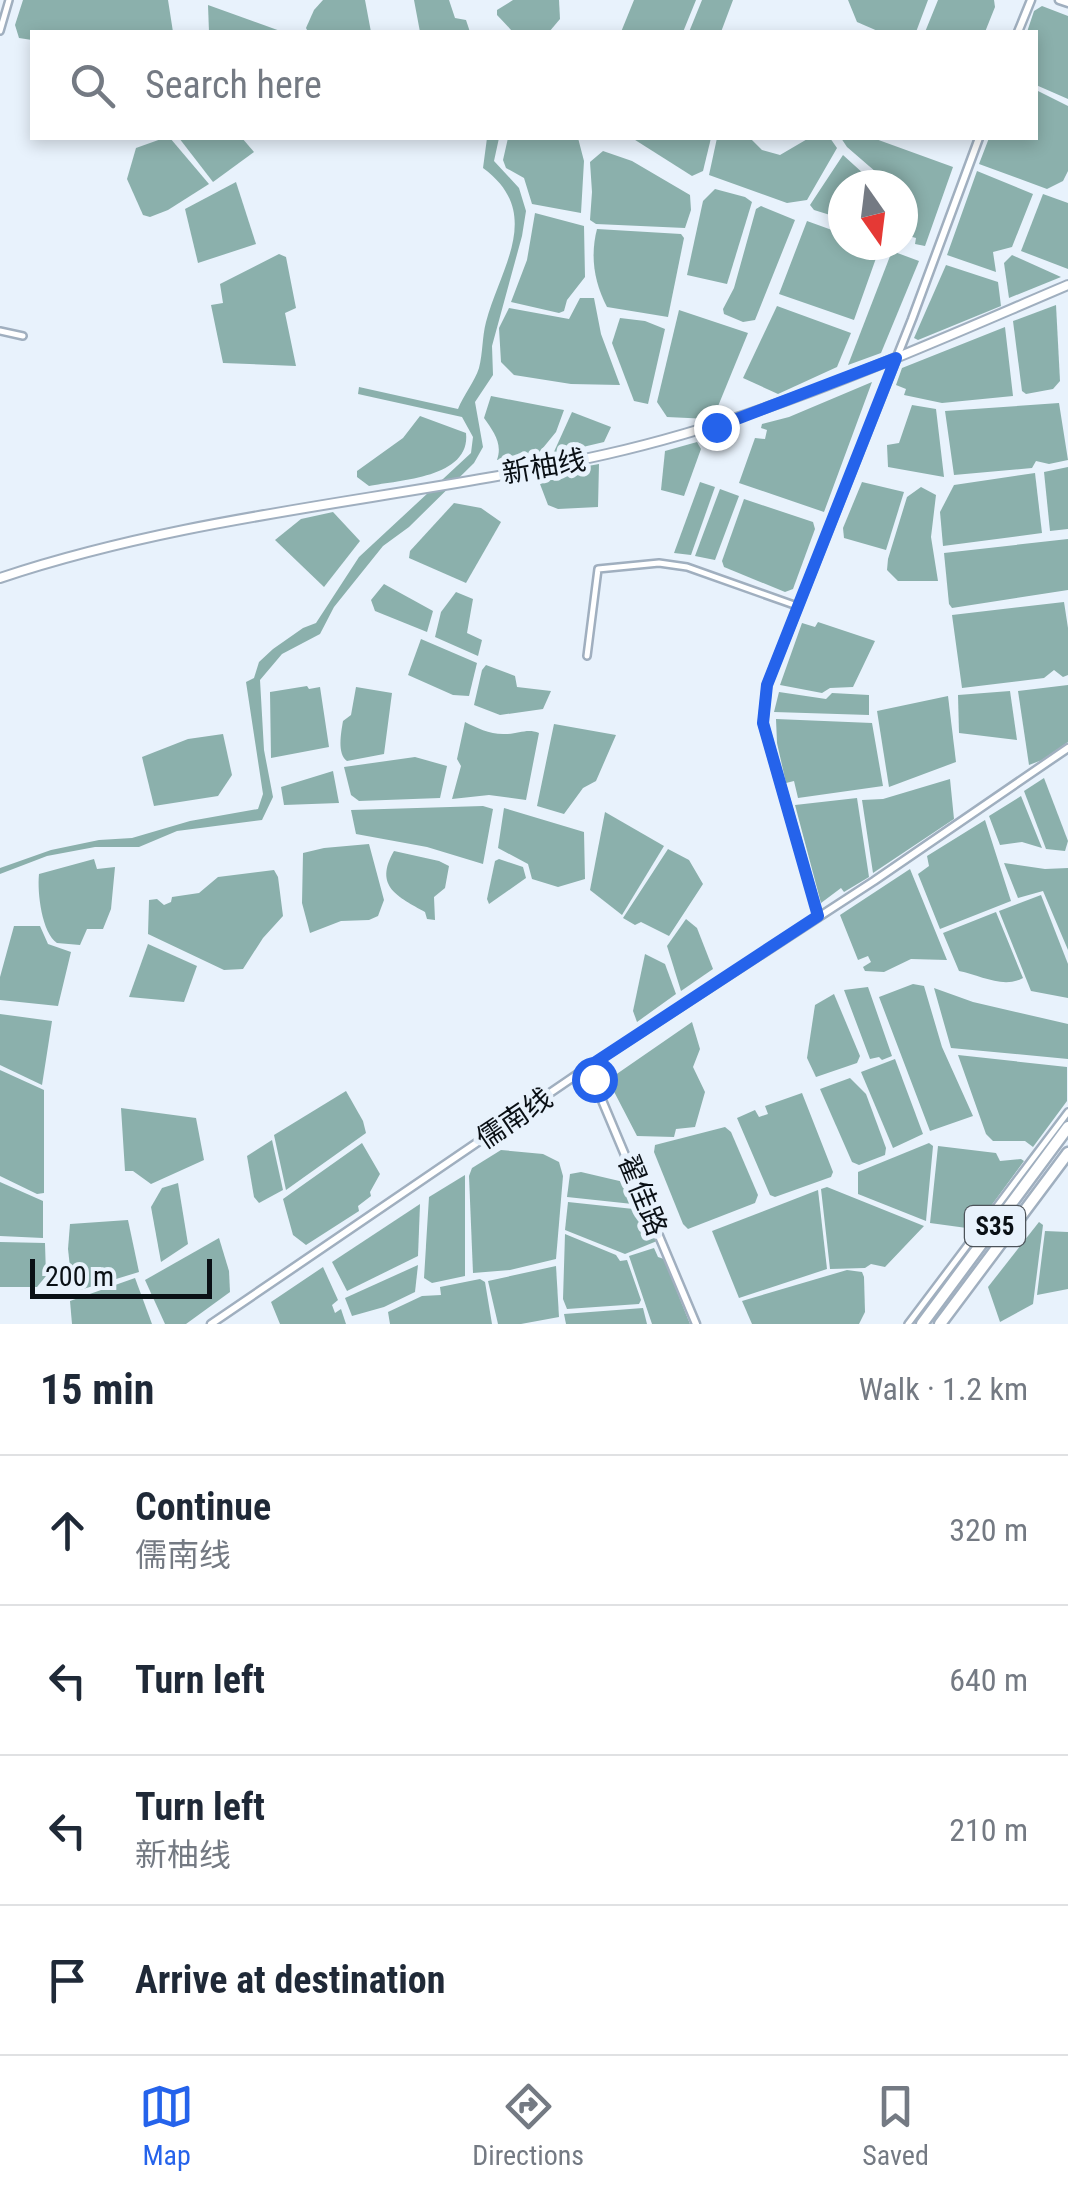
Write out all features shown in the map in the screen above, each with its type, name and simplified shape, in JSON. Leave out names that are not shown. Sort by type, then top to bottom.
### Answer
[{"type":"highway","name":"S35","points":[[922,1324],[1068,1127]]},
{"type":"highway","name":"S35","points":[[940,1324],[1068,1152]]},
{"type":"main road","name":"新柚线","points":[[0,578],[172,531],[622,450],[716,427],[1068,286]]},
{"type":"street","points":[[0,31],[9,0]]},
{"type":"street","points":[[1019,30],[1030,0]]},
{"type":"street","points":[[1060,0],[1068,3]]},
{"type":"street","points":[[818,916],[763,723],[767,685],[978,140]]},
{"type":"street","points":[[0,331],[24,336]]},
{"type":"street","points":[[587,656],[598,569],[659,563],[687,567],[798,606]]},
{"type":"street","name":"儒南线","points":[[211,1324],[1068,748]]},
{"type":"street","name":"翟佳路","points":[[588,1067],[696,1324]]},
{"type":"street","points":[[908,1324],[1068,1112]]},
{"type":"shaded area","points":[[23,0],[168,0],[173,30],[30,30],[30,40],[19,38],[15,25]]},
{"type":"shaded area","points":[[323,0],[365,0],[371,30],[307,30],[314,10]]},
{"type":"shaded area","points":[[414,0],[449,0],[455,18],[466,20],[469,30],[420,30]]},
{"type":"shaded area","points":[[513,0],[559,0],[560,19],[551,30],[511,30],[497,10]]},
{"type":"shaded area","points":[[634,0],[696,0],[684,30],[622,30]]},
{"type":"shaded area","points":[[702,0],[733,0],[722,30],[690,30]]},
{"type":"shaded area","points":[[848,0],[928,0],[917,30],[875,30],[857,22]]},
{"type":"shaded area","points":[[938,0],[994,0],[986,30],[926,30]]},
{"type":"shaded area","points":[[208,5],[277,30],[209,30]]},
{"type":"shaded area","points":[[1042,6],[1068,16],[1068,99],[1038,86],[1038,30],[1028,30],[1034,11]]},
{"type":"shaded area","points":[[1038,91],[1068,106],[1068,171],[1063,181],[1047,189],[979,164],[988,140],[1038,140]]},
{"type":"shaded area","points":[[172,140],[209,184],[168,210],[150,217],[143,215],[127,179],[136,148]]},
{"type":"shaded area","points":[[181,140],[244,140],[254,152],[213,182]]},
{"type":"shaded area","points":[[487,140],[499,140],[494,161],[519,188],[526,211],[492,346],[493,375],[475,402],[483,447],[474,463],[409,527],[383,546],[334,607],[320,634],[282,654],[260,680],[264,750],[273,797],[262,820],[177,831],[139,847],[95,847],[47,856],[0,874],[0,868],[51,850],[132,838],[190,821],[258,809],[263,794],[246,682],[254,678],[259,662],[273,649],[316,623],[359,557],[471,453],[473,437],[462,417],[358,394],[359,387],[458,409],[480,362],[486,322],[508,261],[515,222],[501,185],[483,168]]},
{"type":"shaded area","points":[[508,140],[579,140],[584,161],[581,213],[532,204],[524,178],[506,168],[503,160]]},
{"type":"shaded area","points":[[635,140],[711,140],[703,171],[692,176]]},
{"type":"shaded area","points":[[717,140],[752,140],[762,150],[780,155],[806,140],[831,140],[837,148],[807,200],[787,203],[709,175]]},
{"type":"shaded area","points":[[842,140],[879,140],[953,167],[925,246],[918,245],[918,170],[874,170]]},
{"type":"shaded area","points":[[603,151],[632,161],[690,195],[691,210],[685,228],[596,224],[590,220],[590,162]]},
{"type":"shaded area","points":[[843,155],[860,170],[833,170]]},
{"type":"shaded area","points":[[977,171],[1033,194],[1012,247],[993,252],[996,272],[947,255]]},
{"type":"shaded area","points":[[828,178],[828,214],[810,205]]},
{"type":"shaded area","points":[[236,182],[256,244],[198,263],[185,209]]},
{"type":"shaded area","points":[[715,189],[752,202],[727,284],[687,275],[703,201]]},
{"type":"shaded area","points":[[1043,194],[1068,203],[1068,269],[1021,251]]},
{"type":"shaded area","points":[[761,206],[795,220],[755,320],[743,322],[724,314],[723,309],[734,288],[756,209]]},
{"type":"shaded area","points":[[535,213],[584,226],[585,277],[559,313],[511,302],[527,260]]},
{"type":"shaded area","points":[[807,221],[828,229],[828,260],[875,260],[854,320],[779,294]]},
{"type":"shaded area","points":[[597,229],[681,234],[684,238],[668,317],[607,307],[594,269]]},
{"type":"shaded area","points":[[279,254],[286,257],[296,308],[285,313],[296,366],[223,363],[211,305],[223,303],[220,284]]},
{"type":"shaded area","points":[[1012,255],[1061,277],[1009,298],[1004,263]]},
{"type":"shaded area","points":[[889,260],[919,261],[881,353],[848,365]]},
{"type":"shaded area","points":[[946,265],[998,282],[1001,306],[918,340],[914,338]]},
{"type":"shaded area","points":[[580,298],[594,298],[601,334],[620,385],[571,384],[514,375],[501,362],[499,328],[509,308],[569,319]]},
{"type":"shaded area","points":[[1056,305],[1060,381],[1053,389],[1026,394],[1022,391],[1013,321]]},
{"type":"shaded area","points":[[777,306],[851,333],[837,367],[778,394],[743,378]]},
{"type":"shaded area","points":[[679,310],[748,333],[714,416],[709,419],[667,417],[657,402]]},
{"type":"shaded area","points":[[620,318],[645,321],[665,329],[648,404],[634,401],[612,343]]},
{"type":"shaded area","points":[[1005,327],[1013,396],[942,403],[904,395],[906,389],[896,385],[902,368]]},
{"type":"shaded area","points":[[872,382],[824,512],[739,483],[755,438],[765,439],[767,430],[761,428],[762,424],[789,417]]},
{"type":"shaded area","points":[[491,396],[564,410],[556,432],[538,454],[497,460],[498,443],[484,418]]},
{"type":"shaded area","points":[[1059,403],[1068,460],[1049,464],[1036,461],[1032,468],[954,475],[945,411]]},
{"type":"shaded area","points":[[912,405],[936,409],[944,477],[888,467],[887,445],[899,443]]},
{"type":"shaded area","points":[[572,412],[611,427],[604,442],[553,454]]},
{"type":"shaded area","points":[[420,416],[466,433],[464,448],[457,459],[431,474],[398,482],[369,486],[357,477],[357,471],[403,438]]},
{"type":"shaded area","points":[[697,442],[701,449],[684,496],[661,490],[665,451]]},
{"type":"shaded area","points":[[599,464],[598,507],[558,509],[548,505],[533,476]]},
{"type":"shaded area","points":[[1068,467],[1068,529],[1050,531],[1044,472]]},
{"type":"shaded area","points":[[1035,473],[1042,533],[943,546],[940,512],[954,485]]},
{"type":"shaded area","points":[[700,482],[715,487],[691,555],[674,553]]},
{"type":"shaded area","points":[[862,482],[904,492],[886,550],[844,538],[843,528]]},
{"type":"shaded area","points":[[921,487],[936,495],[931,537],[938,581],[898,581],[887,570],[888,559],[907,497]]},
{"type":"shaded area","points":[[720,489],[739,496],[715,560],[695,556]]},
{"type":"shaded area","points":[[744,499],[813,522],[815,529],[793,589],[785,592],[724,567],[722,561]]},
{"type":"shaded area","points":[[454,503],[481,508],[501,522],[466,583],[409,558],[410,551]]},
{"type":"shaded area","points":[[333,512],[360,541],[324,587],[275,540],[301,519]]},
{"type":"shaded area","points":[[1068,539],[1068,590],[952,608],[949,604],[944,553]]},
{"type":"shaded area","points":[[384,584],[433,611],[427,632],[375,611],[371,600]]},
{"type":"shaded area","points":[[456,592],[473,599],[467,633],[482,640],[478,656],[435,637],[441,612]]},
{"type":"shaded area","points":[[1064,602],[1068,675],[1063,677],[1054,670],[1044,678],[962,688],[952,615]]},
{"type":"shaded area","points":[[818,622],[875,641],[853,687],[830,688],[822,693],[780,685],[802,623],[815,627]]},
{"type":"shaded area","points":[[421,639],[477,663],[469,696],[453,695],[408,675]]},
{"type":"shaded area","points":[[486,665],[515,676],[517,687],[551,691],[543,709],[500,715],[474,705]]},
{"type":"shaded area","points":[[1068,685],[1068,742],[1029,765],[1018,691]]},
{"type":"shaded area","points":[[320,687],[329,747],[271,758],[270,692]]},
{"type":"shaded area","points":[[356,687],[392,693],[384,754],[347,761],[341,748],[341,731],[343,721],[351,715]]},
{"type":"shaded area","points":[[1010,691],[1017,740],[959,733],[958,695]]},
{"type":"shaded area","points":[[779,692],[826,699],[832,693],[869,695],[869,715],[774,712]]},
{"type":"shaded area","points":[[948,696],[956,762],[889,787],[877,711]]},
{"type":"shaded area","points":[[776,719],[872,723],[883,786],[798,798],[794,781],[786,783]]},
{"type":"shaded area","points":[[465,722],[495,733],[539,733],[526,800],[489,795],[452,799],[461,766],[457,759]]},
{"type":"shaded area","points":[[554,724],[616,735],[596,781],[583,788],[564,814],[537,806]]},
{"type":"shaded area","points":[[223,734],[232,775],[218,796],[154,806],[142,757],[188,739]]},
{"type":"shaded area","points":[[415,757],[447,766],[440,798],[359,801],[351,795],[344,767]]},
{"type":"shaded area","points":[[333,771],[339,803],[284,805],[281,787]]},
{"type":"shaded area","points":[[1044,778],[1068,841],[1065,851],[1046,849],[1024,791]]},
{"type":"shaded area","points":[[950,779],[954,819],[873,873],[862,800],[883,799]]},
{"type":"shaded area","points":[[1021,796],[1042,848],[1022,842],[1000,845],[989,816]]},
{"type":"shaded area","points":[[857,798],[869,877],[844,892],[841,888],[821,903],[795,805]]},
{"type":"shaded area","points":[[483,806],[493,809],[483,864],[427,847],[356,834],[351,810]]},
{"type":"shaded area","points":[[504,808],[584,832],[585,879],[558,887],[532,879],[528,864],[498,848]]},
{"type":"shaded area","points":[[605,812],[664,846],[622,915],[590,890]]},
{"type":"shaded area","points":[[985,820],[1011,901],[940,929],[918,874],[929,866],[927,856]]},
{"type":"shaded area","points":[[369,844],[384,900],[378,916],[341,921],[310,933],[302,903],[303,853]]},
{"type":"shaded area","points":[[668,849],[689,860],[703,884],[669,936],[623,918]]},
{"type":"shaded area","points":[[394,851],[449,866],[445,888],[434,897],[435,920],[427,919],[425,912],[392,889],[386,874]]},
{"type":"shaded area","points":[[94,859],[97,869],[115,867],[111,909],[103,929],[87,929],[80,945],[57,943],[44,922],[39,874]]},
{"type":"shaded area","points":[[495,861],[523,867],[526,878],[489,904]]},
{"type":"shaded area","points":[[1004,863],[1068,868],[1068,950],[1043,891],[1018,898]]},
{"type":"shaded area","points":[[910,869],[947,960],[911,959],[884,972],[865,971],[863,967],[871,962],[868,956],[858,960],[840,915]]},
{"type":"shaded area","points":[[274,870],[283,916],[243,969],[224,970],[148,934],[149,900],[157,899],[164,905],[172,897],[199,893],[218,877]]},
{"type":"shaded area","points":[[1041,895],[1068,964],[1068,998],[1031,991],[999,911]]},
{"type":"shaded area","points":[[996,912],[1023,978],[1015,981],[999,982],[959,971],[943,933]]},
{"type":"shaded area","points":[[686,919],[697,928],[713,969],[681,991],[667,946]]},
{"type":"shaded area","points":[[14,926],[40,926],[48,944],[71,952],[58,1006],[0,1000],[0,977]]},
{"type":"shaded area","points":[[148,944],[197,966],[184,1002],[129,997]]},
{"type":"shaded area","points":[[645,954],[665,964],[676,994],[637,1022],[633,1011]]},
{"type":"shaded area","points":[[913,984],[924,986],[942,1047],[973,1116],[930,1131],[879,997]]},
{"type":"shaded area","points":[[868,987],[892,1056],[882,1060],[870,1059],[844,990]]},
{"type":"shaded area","points":[[934,988],[973,1002],[1068,1024],[1068,1059],[951,1048]]},
{"type":"shaded area","points":[[834,994],[860,1056],[857,1063],[816,1077],[807,1058],[815,1005]]},
{"type":"shaded area","points":[[0,1014],[52,1021],[42,1085],[0,1065]]},
{"type":"shaded area","points":[[692,1022],[700,1049],[693,1067],[705,1092],[695,1127],[676,1129],[674,1137],[637,1136],[608,1080]]},
{"type":"shaded area","points":[[958,1055],[1067,1067],[1067,1101],[1033,1147],[1025,1141],[993,1141],[986,1134]]},
{"type":"shaded area","points":[[895,1059],[923,1134],[893,1148],[861,1072]]},
{"type":"shaded area","points":[[0,1070],[44,1090],[44,1193],[37,1194],[0,1176]]},
{"type":"shaded area","points":[[850,1078],[866,1094],[886,1148],[885,1155],[859,1165],[852,1162],[820,1089]]},
{"type":"shaded area","points":[[346,1091],[366,1133],[286,1190],[274,1135]]},
{"type":"shaded area","points":[[802,1093],[833,1172],[831,1177],[775,1197],[770,1195],[737,1118],[755,1110],[759,1117],[768,1114],[765,1106]]},
{"type":"shaded area","points":[[121,1108],[196,1118],[204,1160],[151,1184],[133,1171],[125,1171]]},
{"type":"shaded area","points":[[725,1127],[731,1132],[758,1195],[755,1203],[688,1229],[654,1152],[655,1145]]},
{"type":"shaded area","points":[[272,1140],[283,1190],[259,1203],[254,1197],[247,1156]]},
{"type":"shaded area","points":[[362,1143],[380,1174],[371,1196],[358,1206],[359,1211],[306,1245],[293,1235],[283,1199]]},
{"type":"shaded area","points":[[929,1143],[933,1146],[926,1221],[858,1194],[858,1172]]},
{"type":"shaded area","points":[[938,1146],[996,1153],[1000,1161],[1024,1161],[974,1229],[930,1223]]},
{"type":"shaded area","points":[[501,1150],[543,1154],[559,1162],[563,1176],[556,1259],[510,1270],[473,1273],[469,1176],[472,1168]]},
{"type":"shaded area","points":[[581,1172],[628,1183],[642,1205],[567,1197],[570,1174]]},
{"type":"shaded area","points":[[465,1175],[465,1276],[432,1283],[424,1278],[429,1197]]},
{"type":"shaded area","points":[[0,1182],[43,1201],[43,1238],[0,1236]]},
{"type":"shaded area","points":[[178,1183],[188,1244],[161,1262],[151,1207],[162,1188]]},
{"type":"shaded area","points":[[827,1187],[924,1226],[885,1267],[871,1264],[865,1268],[830,1269],[821,1189]]},
{"type":"shaded area","points":[[818,1190],[827,1269],[739,1298],[712,1231]]},
{"type":"shaded area","points":[[568,1202],[643,1210],[657,1241],[625,1254],[565,1230]]},
{"type":"shaded area","points":[[420,1204],[418,1256],[347,1291],[332,1262]]},
{"type":"shaded area","points":[[128,1220],[139,1272],[80,1290],[72,1285],[70,1224]]},
{"type":"shaded area","points":[[1039,1222],[1043,1225],[1033,1304],[1000,1322],[988,1287]]},
{"type":"shaded area","points":[[1045,1231],[1068,1232],[1068,1289],[1037,1295]]},
{"type":"shaded area","points":[[565,1234],[616,1255],[620,1261],[627,1260],[639,1304],[567,1309],[563,1299]]},
{"type":"shaded area","points":[[219,1238],[229,1271],[230,1292],[186,1324],[165,1324],[145,1280]]},
{"type":"shaded area","points":[[0,1242],[45,1243],[46,1276],[37,1287],[0,1287]]},
{"type":"shaded area","points":[[654,1248],[658,1257],[664,1259],[690,1324],[652,1324],[629,1256]]},
{"type":"shaded area","points":[[418,1265],[415,1292],[352,1316],[345,1298]]},
{"type":"shaded area","points":[[556,1266],[559,1317],[498,1324],[488,1281]]},
{"type":"shaded area","points":[[323,1267],[338,1300],[332,1305],[335,1313],[341,1309],[346,1324],[280,1324],[271,1302]]},
{"type":"shaded area","points":[[847,1270],[862,1272],[864,1277],[865,1312],[859,1324],[752,1324],[742,1301]]},
{"type":"shaded area","points":[[135,1278],[152,1324],[72,1324],[70,1301]]},
{"type":"shaded area","points":[[480,1279],[485,1282],[492,1324],[390,1324],[388,1312],[422,1296],[441,1295],[440,1287]]},
{"type":"shaded area","points":[[643,1308],[647,1324],[566,1324],[564,1314]]},
{"type":"route","points":[[594,1079],[588,1067],[818,916],[763,723],[767,685],[896,358],[716,427]]}]
